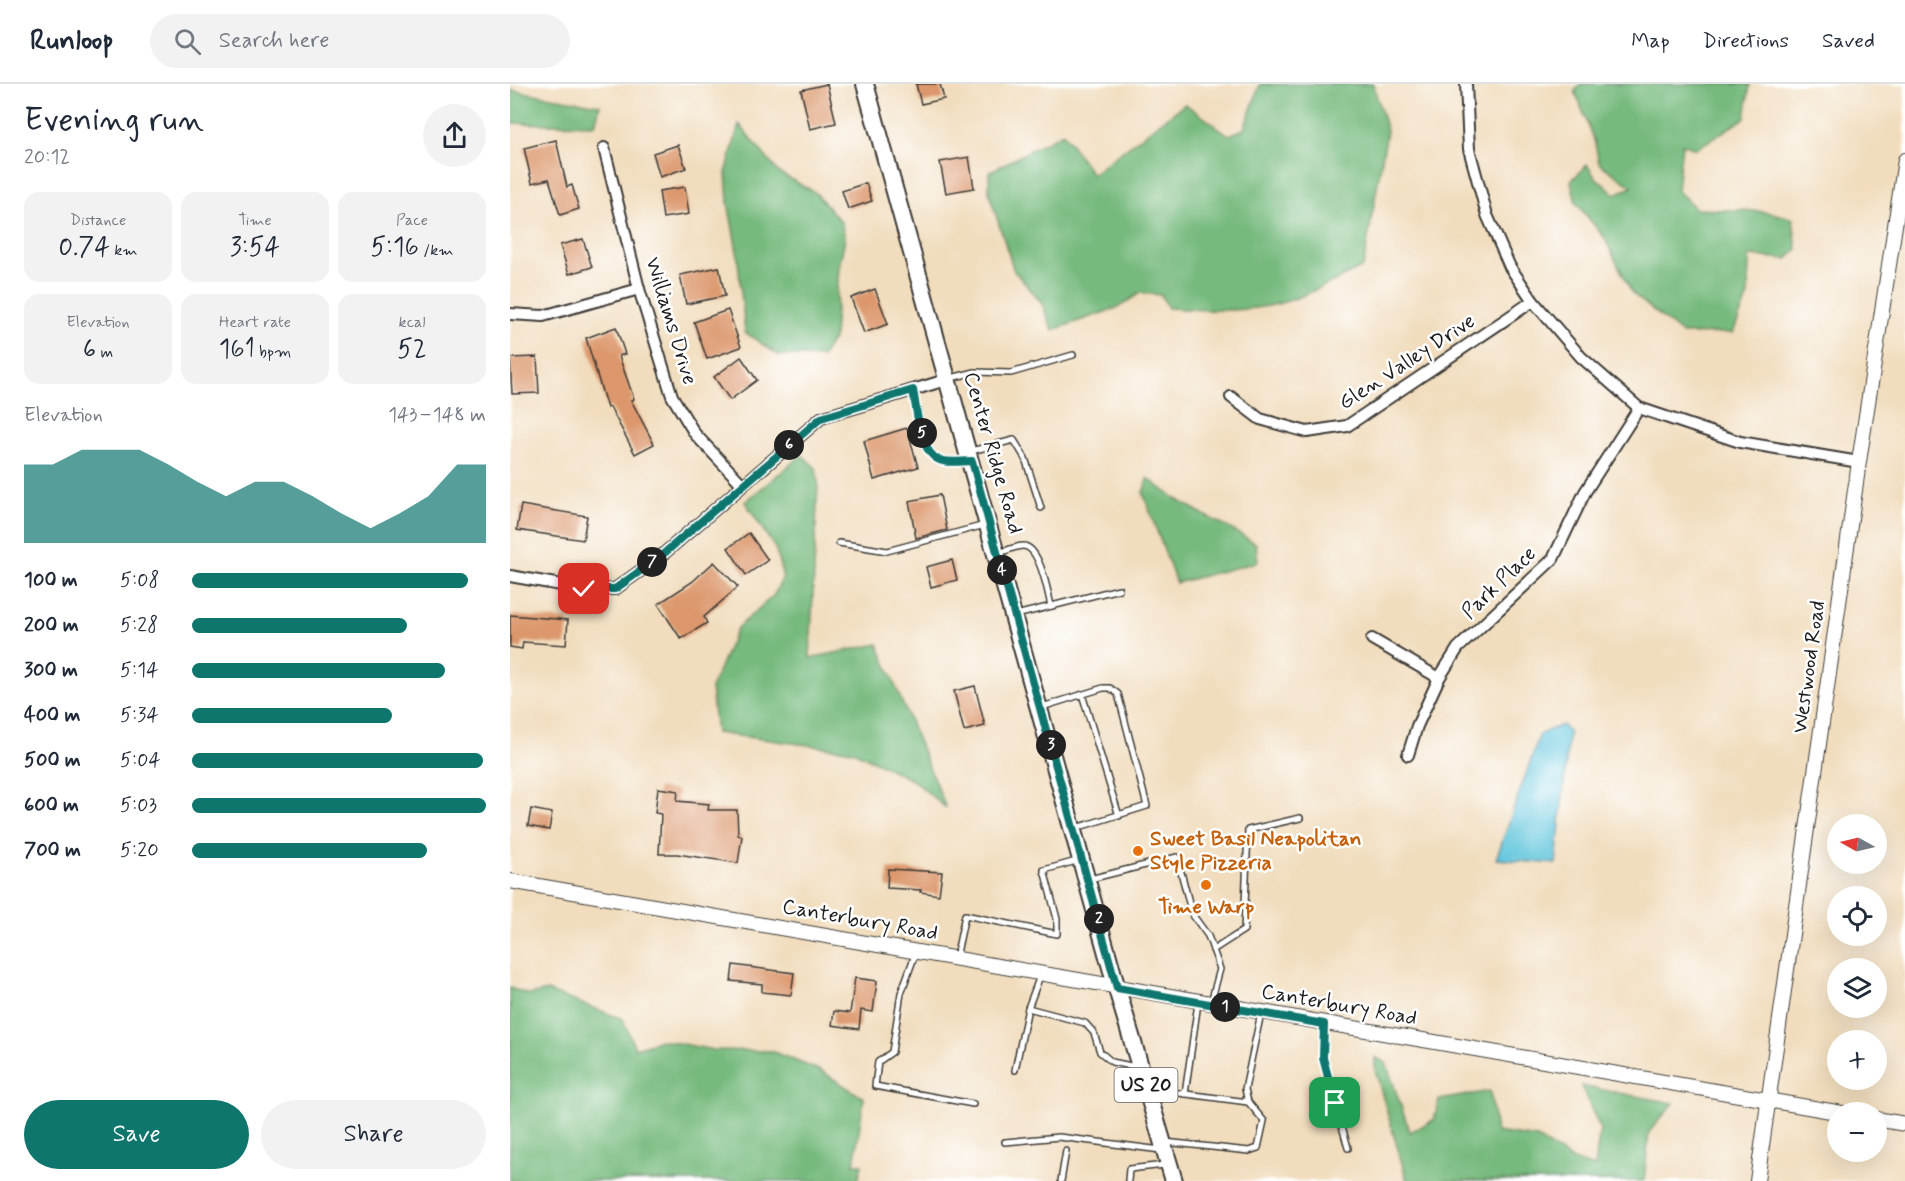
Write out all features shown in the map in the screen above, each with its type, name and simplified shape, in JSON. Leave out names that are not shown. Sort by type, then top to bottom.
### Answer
[{"type":"main road","name":"Center Ridge Road","points":[[865,84],[990,524],[1117,988],[1168,1159]]},
{"type":"street","points":[[1466,84],[1469,149],[1487,215],[1510,267],[1533,301],[1581,357],[1639,408],[1740,442],[1859,462]]},
{"type":"street","name":"Williams Drive","points":[[604,148],[639,289],[672,396],[695,434],[742,484]]},
{"type":"street","name":"Westwood Road","points":[[1757,1181],[1859,462],[1905,160]]},
{"type":"street","points":[[510,314],[543,316],[639,289]]},
{"type":"street","name":"Glen Valley Drive","points":[[1231,397],[1260,419],[1307,432],[1347,426],[1533,301]]},
{"type":"street","points":[[510,576],[584,589],[615,589],[661,556],[821,418],[949,379]]},
{"type":"street","name":"Park Place","points":[[1408,755],[1417,726],[1439,678],[1458,648],[1553,559],[1585,492],[1639,408]]},
{"type":"street","points":[[1372,639],[1439,678]]},
{"type":"street","name":"Canterbury Road","points":[[510,881],[916,950],[1204,1004],[1827,1110]]},
{"type":"street","points":[[1887,1121],[1905,1124]]},
{"type":"lane","points":[[949,379],[975,372],[1011,373],[1073,355]]},
{"type":"lane","points":[[913,390],[925,447],[931,455],[940,461],[970,456],[1014,440],[1025,458],[1041,508]]},
{"type":"lane","points":[[839,543],[887,551],[990,524]]},
{"type":"lane","points":[[998,553],[1024,546],[1030,549],[1040,563],[1051,606]]},
{"type":"lane","points":[[1015,615],[1119,589]]},
{"type":"lane","points":[[1041,707],[1103,688],[1110,688],[1118,694],[1148,803],[1144,809],[1074,829]]},
{"type":"lane","points":[[1082,694],[1119,816]]},
{"type":"lane","points":[[1213,950],[1244,930],[1248,830],[1300,818]]},
{"type":"lane","points":[[1089,880],[1177,857],[1192,914],[1208,936],[1220,969],[1204,1004],[1185,1094]]},
{"type":"lane","points":[[957,958],[965,915],[1057,934],[1057,919],[1044,870],[1083,860]]},
{"type":"lane","points":[[916,950],[901,993],[892,1053],[878,1062],[875,1086],[973,1104]]},
{"type":"lane","points":[[1015,1070],[1028,1008],[1041,974]]},
{"type":"lane","points":[[1028,1008],[1085,1023],[1094,1033],[1100,1052],[1112,1062],[1141,1068]]},
{"type":"lane","points":[[1128,1181],[1129,1169],[1168,1159],[1249,1151],[1258,1148],[1264,1121],[1248,1102],[1245,1089],[1261,1013]]},
{"type":"lane","points":[[1324,1024],[1323,1058],[1348,1148]]},
{"type":"lane","points":[[1147,1088],[1248,1102]]},
{"type":"lane","points":[[1005,1142],[1059,1137],[1168,1159]]},
{"type":"lane","points":[[1061,1181],[1066,1151]]},
{"type":"green space","points":[[1260,84],[1373,84],[1387,131],[1363,267],[1319,289],[1288,301],[1237,310],[1168,308],[1161,295],[1140,293],[1119,307],[1053,330],[1041,302],[1014,271],[989,193],[989,172],[1063,133],[1092,174],[1185,104],[1229,135],[1244,129]]},
{"type":"green space","points":[[1580,84],[1750,84],[1745,118],[1696,149],[1682,144],[1677,190],[1696,209],[1757,211],[1793,219],[1797,250],[1787,259],[1749,256],[1748,295],[1733,333],[1682,334],[1632,293],[1604,237],[1576,203],[1571,181],[1587,165],[1596,178],[1615,194],[1632,187],[1599,163],[1595,143],[1575,91]]},
{"type":"green space","points":[[510,90],[600,105],[595,125],[510,123]]},
{"type":"green space","points":[[739,124],[779,173],[815,192],[841,222],[845,238],[839,267],[834,337],[822,357],[778,355],[745,332],[726,173]]},
{"type":"green space","points":[[802,455],[816,468],[818,483],[810,658],[878,644],[946,808],[914,781],[853,751],[716,733],[711,688],[737,628],[774,595],[783,577],[775,548],[745,502]]},
{"type":"green space","points":[[1148,478],[1187,505],[1256,544],[1258,562],[1176,583],[1143,493]]},
{"type":"green space","points":[[510,988],[530,995],[547,991],[623,1019],[635,1048],[661,1040],[714,1050],[771,1051],[821,1071],[864,1098],[854,1164],[862,1164],[858,1181],[510,1181]]},
{"type":"green space","points":[[1375,1057],[1386,1063],[1410,1132],[1434,1120],[1439,1100],[1490,1091],[1496,1132],[1537,1138],[1574,1161],[1595,1167],[1600,1128],[1581,1086],[1674,1103],[1649,1132],[1644,1181],[1407,1181],[1375,1070]]},
{"type":"water","points":[[1562,725],[1569,732],[1556,864],[1496,859],[1540,734]]},
{"type":"building","points":[[827,84],[836,123],[810,129],[801,90]]},
{"type":"building","points":[[916,84],[940,84],[944,99],[921,104]]},
{"type":"building","points":[[556,140],[567,187],[572,185],[579,209],[560,215],[549,179],[532,183],[524,148]]},
{"type":"building","points":[[678,145],[686,168],[660,177],[653,153]]},
{"type":"building","points":[[969,157],[974,188],[946,193],[940,162]]},
{"type":"building","points":[[866,183],[872,201],[848,209],[842,191]]},
{"type":"building","points":[[685,187],[689,214],[663,218],[659,191]]},
{"type":"building","points":[[583,239],[592,267],[569,274],[560,245]]},
{"type":"building","points":[[719,267],[725,296],[686,304],[680,275]]},
{"type":"building","points":[[875,289],[888,324],[864,333],[851,298]]},
{"type":"building","points":[[728,310],[741,347],[707,359],[694,322]]},
{"type":"building","points":[[616,327],[625,354],[619,356],[634,399],[631,400],[654,444],[635,454],[610,407],[607,408],[586,338]]},
{"type":"building","points":[[537,357],[539,393],[512,394],[510,358]]},
{"type":"building","points":[[741,357],[757,380],[730,400],[714,377]]},
{"type":"building","points":[[907,428],[918,467],[874,480],[864,441]]},
{"type":"building","points":[[940,495],[947,530],[916,538],[909,501]]},
{"type":"building","points":[[521,505],[587,516],[583,540],[517,530]]},
{"type":"building","points":[[749,533],[768,560],[746,575],[728,548]]},
{"type":"building","points":[[952,560],[957,580],[931,587],[926,567]]},
{"type":"building","points":[[714,562],[738,587],[704,617],[707,623],[681,639],[658,604],[692,582]]},
{"type":"building","points":[[510,615],[568,620],[566,645],[523,642],[522,649],[510,647]]},
{"type":"building","points":[[975,686],[985,726],[964,731],[954,691]]},
{"type":"building","points":[[658,788],[678,791],[677,801],[709,804],[708,810],[737,810],[738,835],[742,836],[738,863],[677,854],[659,854],[661,814],[655,813]]},
{"type":"building","points":[[531,809],[552,813],[549,830],[528,826]]},
{"type":"building","points":[[888,869],[942,872],[939,895],[920,892],[921,890],[887,888]]},
{"type":"building","points":[[733,965],[794,973],[791,995],[762,992],[762,984],[731,981]]},
{"type":"building","points":[[855,978],[877,981],[873,1012],[861,1010],[859,1029],[832,1025],[834,1011],[850,1013]]},
{"type":"place","name":"Sweet Basil Neapolitan Style Pizzeria","points":[[1138,851]]},
{"type":"place","name":"Time Warp","points":[[1206,885]]},
{"type":"route","points":[[584,589],[615,589],[661,556],[821,418],[913,390],[925,447],[931,455],[940,461],[972,461],[1117,988],[1324,1024],[1323,1058],[1335,1103]]}]
